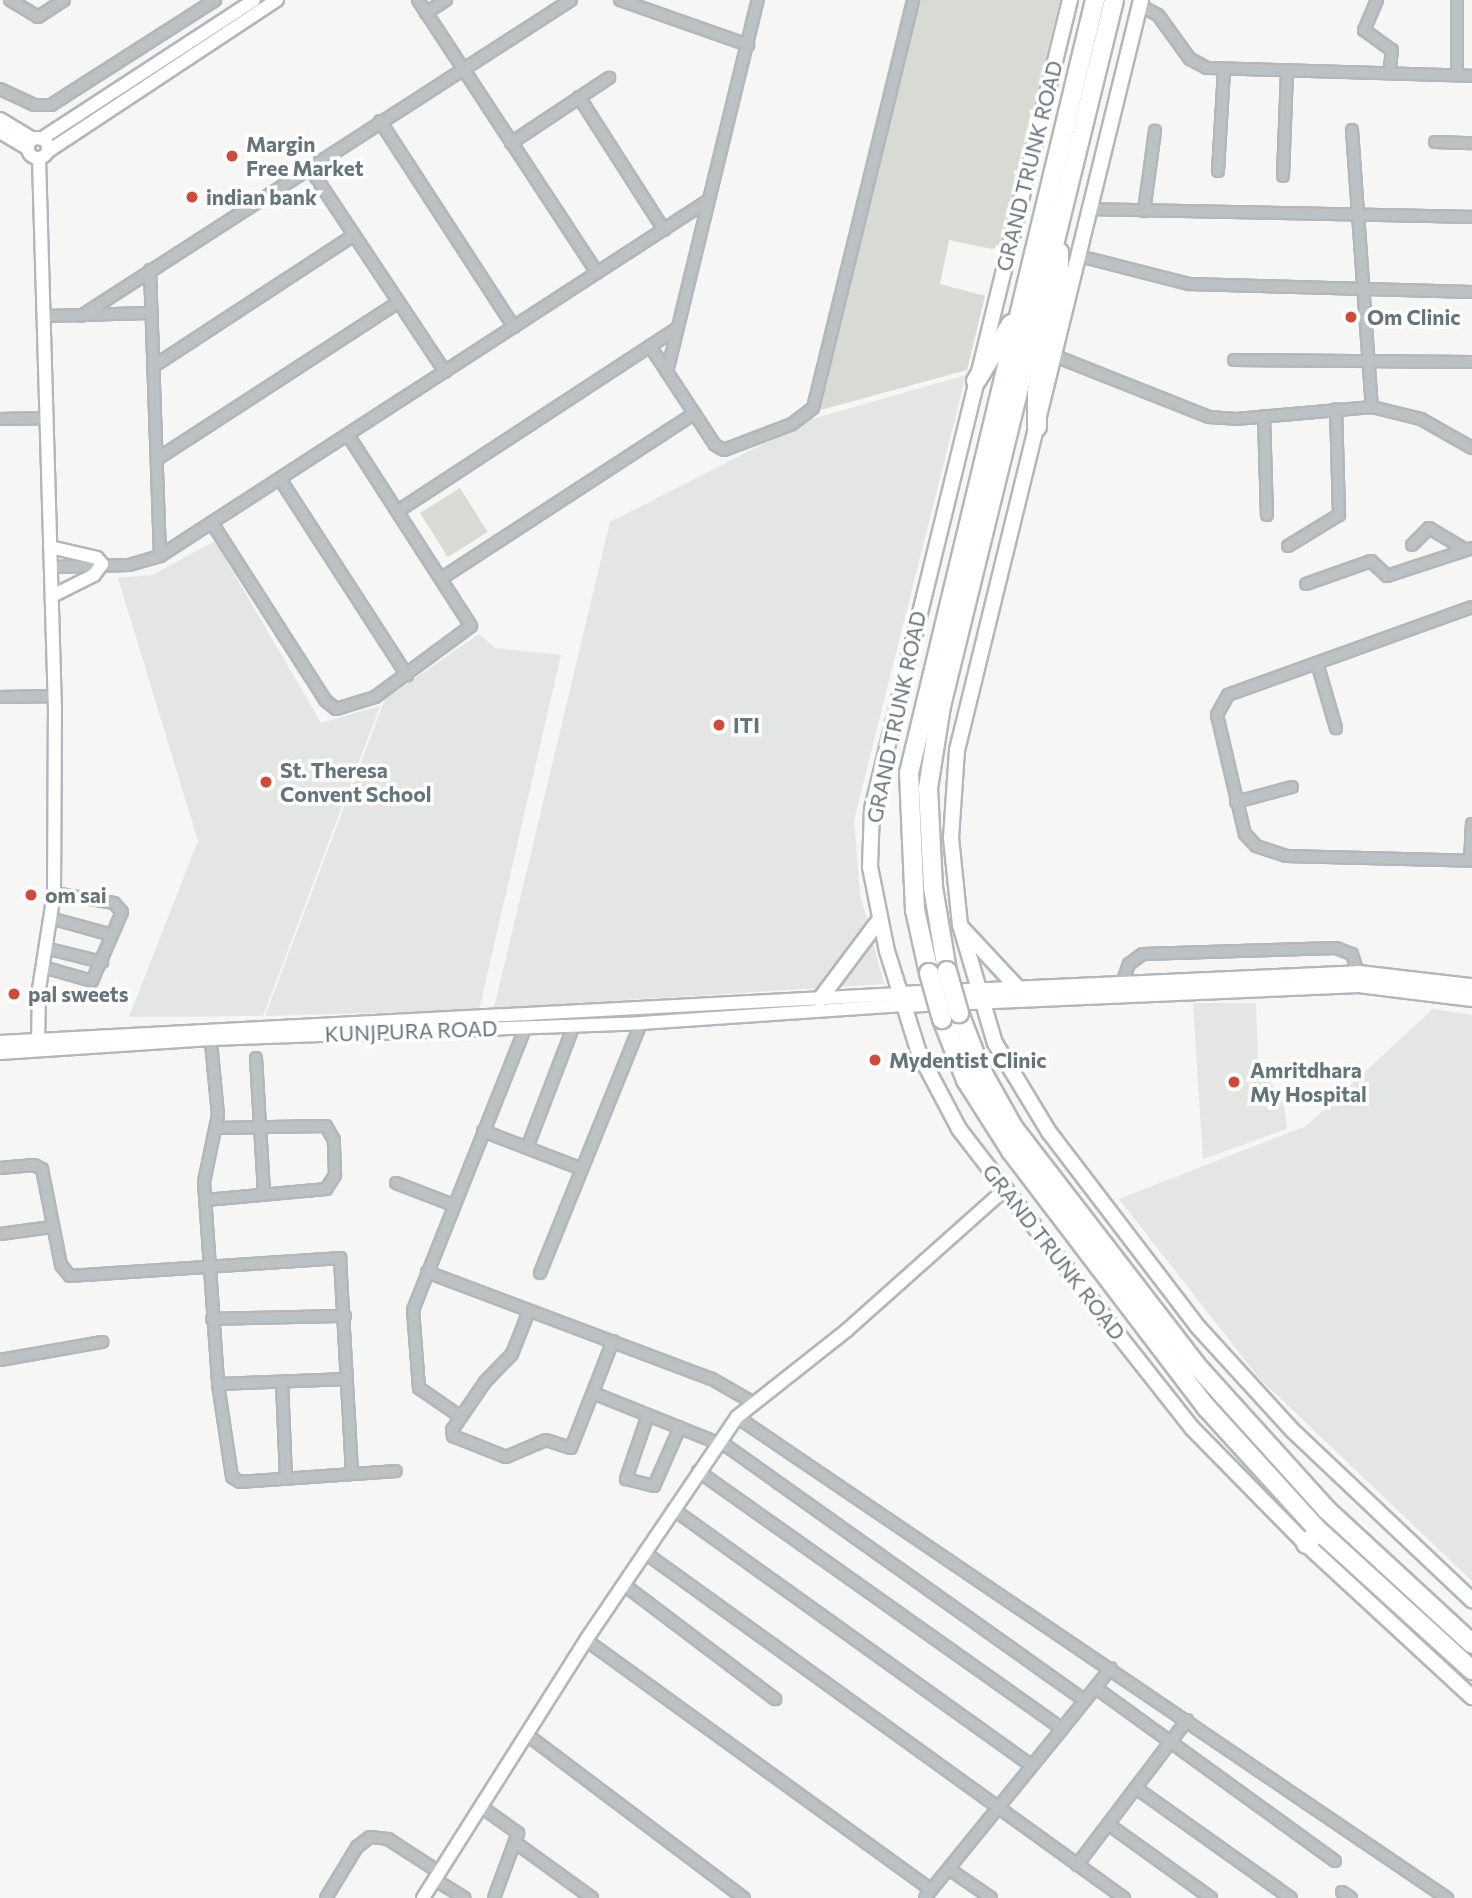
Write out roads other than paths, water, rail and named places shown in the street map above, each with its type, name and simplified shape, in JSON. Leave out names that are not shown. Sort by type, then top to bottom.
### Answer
[{"type":"highway","points":[[1095,0],[909,773],[915,910],[938,972],[966,1080],[1011,1151],[1177,1369],[1312,1537]]},
{"type":"highway","points":[[938,972],[928,788],[941,706],[1114,0]]},
{"type":"highway","points":[[1037,427],[1037,391],[1059,282],[1056,234]]},
{"type":"highway","points":[[976,381],[1022,302]]},
{"type":"highway","points":[[951,1016],[1013,1127],[1097,1241],[1236,1409],[1327,1510],[1472,1644]]},
{"type":"highway","name":"GRAND TRUNK ROAD","points":[[1312,1537],[1472,1670]]},
{"type":"main road","name":"GRAND TRUNK ROAD","points":[[1070,0],[872,809],[870,867],[880,919],[901,1000],[919,1053],[959,1129],[1192,1428],[1312,1537],[1472,1698]]},
{"type":"main road","points":[[1140,2],[957,750],[951,838],[960,925],[995,1043],[1049,1132],[1198,1327],[1292,1430],[1472,1600]]},
{"type":"main road","points":[[821,1004],[880,919]]},
{"type":"main road","points":[[960,925],[1016,986]]},
{"type":"main road","points":[[979,994],[1016,986],[1123,981],[1359,979],[1472,986]]},
{"type":"main road","points":[[901,1000],[979,994],[1359,979],[1472,999]]},
{"type":"street","points":[[10,0],[38,17]]},
{"type":"street","points":[[26,0],[38,17]]},
{"type":"street","points":[[38,17],[64,0]]},
{"type":"street","points":[[0,89],[34,105],[51,104],[215,0]]},
{"type":"street","points":[[34,142],[254,0]]},
{"type":"street","points":[[43,155],[277,0]]},
{"type":"street","points":[[418,0],[597,273]]},
{"type":"street","points":[[426,13],[446,0]]},
{"type":"street","points":[[81,316],[462,67],[571,0]]},
{"type":"street","points":[[620,0],[748,45]]},
{"type":"street","points":[[667,372],[758,0]]},
{"type":"street","points":[[650,346],[715,444],[733,450],[792,424],[813,408],[913,0]]},
{"type":"street","points":[[1377,0],[1364,30],[1392,50],[1389,73]]},
{"type":"street","points":[[1140,2],[1158,15],[1197,65],[1224,69],[1472,76]]},
{"type":"street","points":[[1458,75],[1458,3],[1472,6]]},
{"type":"street","points":[[1218,171],[1224,69]]},
{"type":"street","points":[[1283,176],[1287,71]]},
{"type":"street","points":[[511,143],[609,78]]},
{"type":"street","points":[[579,97],[664,230]]},
{"type":"street","points":[[0,119],[34,142],[43,155],[44,316],[55,696],[54,893],[45,948],[38,1043]]},
{"type":"street","points":[[380,121],[513,327]]},
{"type":"street","points":[[1352,130],[1355,213],[1372,407]]},
{"type":"street","points":[[1144,211],[1155,131]]},
{"type":"street","points":[[0,132],[34,142],[43,155]]},
{"type":"street","points":[[1435,142],[1472,143]]},
{"type":"street","points":[[309,167],[445,372]]},
{"type":"street","points":[[51,567],[130,565],[160,556],[709,200]]},
{"type":"street","points":[[1090,209],[1472,217]]},
{"type":"street","points":[[154,366],[354,235]]},
{"type":"street","points":[[1079,256],[1189,284],[1472,292]]},
{"type":"street","points":[[150,270],[160,556]]},
{"type":"street","points":[[157,459],[399,302]]},
{"type":"street","points":[[44,316],[152,313]]},
{"type":"street","points":[[398,511],[678,328]]},
{"type":"street","points":[[1055,356],[1187,411],[1236,419],[1372,407],[1421,419],[1472,448]]},
{"type":"street","points":[[1234,360],[1368,359],[1472,362]]},
{"type":"street","points":[[1288,546],[1339,515],[1336,409]]},
{"type":"street","points":[[442,578],[694,414]]},
{"type":"street","points":[[1264,416],[1267,515]]},
{"type":"street","points":[[0,419],[47,418]]},
{"type":"street","points":[[212,523],[325,700],[336,709],[352,707],[407,675],[471,626],[348,435]]},
{"type":"street","points":[[280,479],[407,675]]},
{"type":"street","points":[[1412,545],[1429,528],[1469,549]]},
{"type":"street","points":[[50,547],[97,558],[102,564]]},
{"type":"street","points":[[1306,584],[1371,561],[1387,576],[1469,549]]},
{"type":"street","points":[[52,596],[94,575],[102,564]]},
{"type":"street","points":[[1472,607],[1228,695],[1220,703],[1217,715],[1245,834],[1270,853],[1471,861],[1472,824]]},
{"type":"street","points":[[1317,663],[1336,728]]},
{"type":"street","points":[[0,697],[55,696]]},
{"type":"street","points":[[1236,802],[1292,787]]},
{"type":"street","points":[[43,967],[88,982],[102,962],[120,905],[54,893]]},
{"type":"street","points":[[50,918],[112,935]]},
{"type":"street","points":[[45,948],[102,962]]},
{"type":"street","points":[[1123,981],[1135,957],[1157,953],[1336,948],[1352,954],[1359,979]]},
{"type":"street","name":"KUNJPURA ROAD","points":[[0,1042],[38,1043],[210,1033],[678,1014],[901,1000]]},
{"type":"street","name":"KUNJPURA ROAD","points":[[527,1021],[574,1025],[641,1023],[678,1014]]},
{"type":"street","points":[[461,1417],[423,1393],[417,1382],[412,1322],[427,1272],[527,1021]]},
{"type":"street","points":[[540,1273],[641,1023]]},
{"type":"street","points":[[527,1148],[574,1025]]},
{"type":"street","points":[[210,1033],[216,1128],[206,1165],[212,1319],[218,1384],[234,1481],[396,1471]]},
{"type":"street","name":"KUNJPURA ROAD","points":[[0,1053],[38,1043]]},
{"type":"street","points":[[256,1058],[264,1194]]},
{"type":"street","points":[[206,1200],[326,1189],[334,1181],[334,1140],[326,1126],[216,1128]]},
{"type":"street","points":[[483,1131],[582,1169]]},
{"type":"street","points":[[0,1168],[34,1165],[42,1169],[61,1265],[70,1276],[337,1257],[341,1261],[345,1316],[352,1473]]},
{"type":"street","points":[[396,1183],[453,1205]]},
{"type":"street","points":[[422,1898],[586,1640],[718,1441],[737,1417],[752,1402],[847,1330],[1005,1189]]},
{"type":"street","points":[[0,1234],[52,1227]]},
{"type":"street","points":[[427,1272],[712,1379],[752,1402]]},
{"type":"street","points":[[529,1311],[512,1354],[485,1382],[451,1434],[506,1457],[546,1440],[571,1448],[613,1342]]},
{"type":"street","points":[[212,1319],[345,1316]]},
{"type":"street","points":[[0,1360],[102,1342]]},
{"type":"street","points":[[218,1384],[347,1379]]},
{"type":"street","points":[[282,1382],[286,1478]]},
{"type":"street","points":[[593,1393],[718,1441],[1085,1701]]},
{"type":"street","points":[[648,1415],[626,1479],[654,1486],[680,1427]]},
{"type":"street","points":[[737,1417],[1447,1898]]},
{"type":"street","points":[[698,1471],[1062,1729]]},
{"type":"street","points":[[673,1509],[1031,1765]]},
{"type":"street","points":[[644,1552],[995,1808],[1124,1898]]},
{"type":"street","points":[[624,1584],[775,1699]]},
{"type":"street","points":[[586,1640],[928,1894],[1111,1668]]},
{"type":"street","points":[[1096,1688],[1335,1861]]},
{"type":"street","points":[[1077,1865],[1187,1720]]},
{"type":"street","points":[[526,1734],[744,1898]]},
{"type":"street","points":[[1136,1788],[1291,1898]]},
{"type":"street","points":[[480,1806],[518,1833],[494,1898]]},
{"type":"street","points":[[1108,1824],[1211,1898]]},
{"type":"street","points":[[326,1898],[357,1847],[370,1837],[388,1839],[464,1898]]},
{"type":"street","points":[[516,1843],[592,1898]]},
{"type":"street","points":[[949,1868],[991,1898]]},
{"type":"place","name":"Margin Free Market","points":[[232,156]]},
{"type":"place","name":"indian bank","points":[[192,197]]},
{"type":"place","name":"Om Clinic","points":[[1351,317]]},
{"type":"place","name":"ITI","points":[[719,725]]},
{"type":"place","name":"St. Theresa Convent School","points":[[266,782]]},
{"type":"place","name":"om sai","points":[[31,895]]},
{"type":"place","name":"pal sweets","points":[[14,994]]},
{"type":"place","name":"Mydentist Clinic","points":[[875,1060]]},
{"type":"place","name":"Amritdhara My Hospital","points":[[1234,1082]]}]
